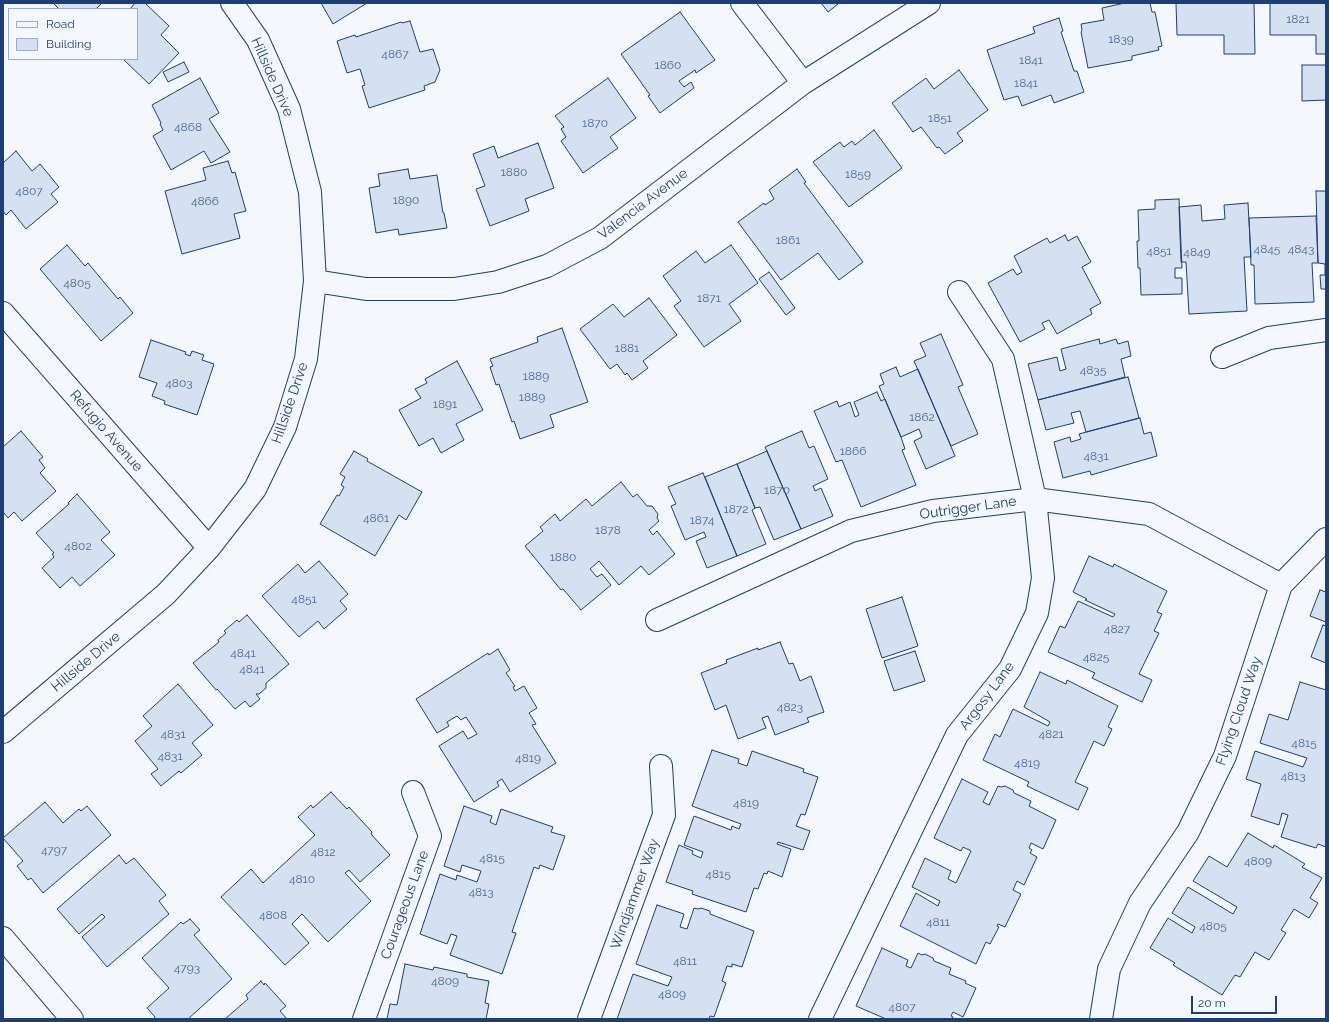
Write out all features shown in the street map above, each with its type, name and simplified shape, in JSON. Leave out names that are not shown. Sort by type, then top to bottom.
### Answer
[{"type":"street","name":"Hillside Drive","points":[[3,732],[166,594],[209,548],[255,489],[285,427],[306,359],[315,281],[310,192],[289,109],[258,40],[232,3]]},
{"type":"street","points":[[742,3],[803,83]]},
{"type":"street","name":"Valencia Avenue","points":[[315,281],[366,289],[454,289],[498,282],[547,266],[600,238],[803,83],[930,3]]},
{"type":"street","name":"Argosy Lane","points":[[820,1019],[957,735],[1010,669],[1037,613],[1043,578],[1035,499],[1003,359],[959,292]]},
{"type":"street","name":"Refugio Avenue","points":[[3,313],[209,548]]},
{"type":"street","points":[[1222,357],[1269,338],[1326,330]]},
{"type":"street","name":"Outrigger Lane","points":[[657,620],[851,531],[933,510],[1035,499],[1149,514],[1281,585]]},
{"type":"street","name":"Flying Cloud Way","points":[[1101,1019],[1108,969],[1140,903],[1188,832],[1225,756],[1281,585],[1326,539]]},
{"type":"street","name":"Windjammer Way","points":[[589,1019],[664,815],[661,766]]},
{"type":"street","name":"Courageous Lane","points":[[364,1019],[430,836],[413,792]]},
{"type":"street","points":[[3,938],[72,1019]]},
{"type":"building","points":[[53,3],[102,3],[97,8],[58,8]]},
{"type":"building","points":[[135,3],[145,3],[169,26],[161,35],[179,53],[149,84],[124,60],[138,60],[138,8],[131,8]]},
{"type":"building","points":[[321,3],[367,3],[333,24]]},
{"type":"building","points":[[821,3],[838,3],[838,4],[828,12]]},
{"type":"building","points":[[1125,3],[1150,3],[1152,12],[1155,12],[1162,46],[1158,47],[1159,50],[1132,56],[1132,60],[1088,68],[1081,32],[1081,24],[1104,20],[1102,8]]},
{"type":"building","points":[[1176,3],[1254,3],[1255,54],[1224,54],[1224,35],[1177,35]]},
{"type":"building","points":[[1270,3],[1326,3],[1326,54],[1316,54],[1316,35],[1270,35]]},
{"type":"building","points":[[680,12],[715,60],[696,73],[695,70],[679,81],[684,87],[691,82],[694,88],[660,113],[648,96],[650,95],[621,54]]},
{"type":"building","points":[[1059,18],[1063,31],[1061,32],[1074,71],[1077,71],[1084,92],[1054,103],[1051,95],[1022,106],[1018,96],[1004,100],[987,50],[1035,33],[1033,27]]},
{"type":"building","points":[[410,21],[420,52],[433,49],[440,70],[435,82],[424,86],[425,90],[369,108],[362,86],[365,85],[360,69],[347,73],[337,41],[355,35],[356,37],[401,22]]},
{"type":"building","points":[[184,62],[189,72],[168,82],[163,72]]},
{"type":"building","points":[[1302,65],[1326,65],[1326,100],[1302,101]]},
{"type":"building","points":[[959,70],[988,110],[957,133],[963,141],[945,154],[939,147],[937,148],[921,127],[913,132],[892,103],[926,78],[934,89]]},
{"type":"building","points":[[200,78],[219,113],[209,119],[230,152],[211,163],[204,151],[171,170],[153,136],[163,130],[152,105]]},
{"type":"building","points":[[608,78],[636,118],[610,137],[618,148],[583,173],[561,141],[566,137],[561,129],[564,127],[555,116]]},
{"type":"building","points":[[874,130],[902,168],[849,207],[813,162],[840,142],[844,147],[852,141],[855,145]]},
{"type":"building","points":[[538,143],[554,188],[525,199],[529,211],[490,226],[476,189],[485,186],[473,154],[494,146],[498,158]]},
{"type":"building","points":[[16,151],[32,171],[40,164],[59,187],[51,194],[58,202],[26,229],[11,210],[6,215],[3,211],[3,163]]},
{"type":"building","points":[[228,161],[232,173],[235,172],[246,211],[234,214],[240,238],[182,254],[165,191],[206,180],[203,168]]},
{"type":"building","points":[[408,169],[410,179],[437,175],[447,228],[399,235],[398,229],[376,233],[369,188],[380,186],[378,174]]},
{"type":"building","points":[[797,169],[806,182],[804,183],[863,262],[839,280],[818,253],[781,280],[738,222],[764,203],[765,205],[774,199],[769,190]]},
{"type":"building","points":[[1316,191],[1326,191],[1326,289],[1321,289],[1320,275],[1325,275],[1325,264],[1318,263]]},
{"type":"building","points":[[1179,199],[1182,268],[1175,268],[1175,278],[1182,278],[1182,294],[1141,295],[1137,241],[1139,241],[1138,210],[1155,209],[1155,200]]},
{"type":"building","points":[[1248,203],[1251,257],[1244,257],[1247,311],[1189,314],[1186,262],[1181,262],[1179,207],[1201,205],[1202,221],[1225,219],[1224,205]]},
{"type":"building","points":[[1316,216],[1318,263],[1312,263],[1314,302],[1255,304],[1254,265],[1251,265],[1249,218]]},
{"type":"building","points":[[1065,235],[1068,241],[1077,236],[1091,262],[1082,267],[1101,303],[1090,309],[1092,314],[1057,334],[1049,320],[1042,323],[1045,329],[1020,342],[988,283],[1013,269],[1017,275],[1022,272],[1014,256],[1047,238],[1050,243]]},
{"type":"building","points":[[67,245],[85,266],[88,263],[118,299],[120,297],[133,313],[101,341],[40,269]]},
{"type":"building","points":[[731,245],[758,283],[729,304],[741,321],[704,347],[674,306],[681,301],[663,276],[696,251],[705,263]]},
{"type":"building","points":[[769,272],[795,308],[786,315],[759,279]]},
{"type":"building","points":[[649,298],[677,335],[643,361],[648,368],[632,380],[627,373],[625,375],[617,364],[610,369],[580,329],[613,304],[624,317]]},
{"type":"building","points":[[562,328],[588,402],[550,415],[554,427],[520,439],[514,421],[512,422],[499,384],[496,385],[490,367],[493,366],[490,359],[538,342],[537,337]]},
{"type":"building","points":[[941,334],[963,385],[958,387],[978,434],[951,446],[914,361],[926,356],[920,343]]},
{"type":"building","points":[[1099,339],[1100,344],[1116,339],[1118,344],[1128,341],[1131,356],[1121,359],[1125,377],[1038,400],[1028,364],[1057,357],[1060,371],[1066,369],[1061,349]]},
{"type":"building","points":[[151,340],[186,352],[185,354],[190,356],[192,351],[204,355],[202,360],[214,364],[197,415],[164,404],[165,401],[152,396],[157,383],[139,377]]},
{"type":"building","points":[[457,361],[483,410],[456,424],[464,440],[441,453],[433,438],[419,446],[399,410],[421,398],[415,389],[427,383],[425,379]]},
{"type":"building","points":[[896,367],[900,377],[918,369],[955,456],[926,469],[914,441],[922,437],[919,429],[901,437],[879,386],[884,384],[880,374]]},
{"type":"building","points":[[1128,377],[1139,418],[1086,432],[1080,411],[1071,413],[1074,423],[1046,430],[1038,400]]},
{"type":"building","points":[[877,392],[881,401],[885,399],[901,437],[905,449],[902,450],[916,485],[861,507],[842,460],[836,462],[814,411],[837,401],[839,407],[850,402],[855,417],[859,415],[854,402]]},
{"type":"building","points":[[1140,418],[1144,434],[1151,432],[1157,456],[1091,475],[1090,471],[1063,478],[1054,442],[1070,437],[1071,442],[1081,439],[1079,434]]},
{"type":"building","points":[[21,431],[43,457],[39,460],[45,468],[40,473],[56,491],[22,521],[14,512],[8,518],[3,512],[3,447]]},
{"type":"building","points":[[802,431],[809,448],[814,446],[828,479],[813,486],[815,491],[821,488],[833,516],[801,529],[765,447]]},
{"type":"building","points":[[354,451],[368,459],[367,461],[422,492],[406,520],[399,515],[375,556],[320,524],[337,495],[339,496],[344,487],[341,485],[345,477],[340,474]]},
{"type":"building","points":[[767,451],[801,529],[774,540],[760,507],[755,508],[737,464]]},
{"type":"building","points":[[737,464],[755,508],[752,510],[766,544],[737,556],[705,477]]},
{"type":"building","points":[[703,473],[737,556],[707,568],[696,541],[706,537],[704,532],[685,540],[671,506],[676,504],[668,487]]},
{"type":"building","points":[[621,482],[633,497],[637,494],[647,506],[652,506],[658,514],[657,518],[659,521],[649,530],[653,535],[657,531],[675,554],[649,575],[641,566],[619,585],[599,561],[590,569],[597,577],[602,574],[611,585],[581,610],[563,589],[561,590],[525,546],[543,531],[540,527],[555,514],[560,521],[586,499],[592,506]]},
{"type":"building","points":[[77,494],[110,532],[101,540],[115,555],[80,586],[72,577],[60,588],[42,568],[54,557],[52,554],[54,553],[36,533],[69,504],[68,503]]},
{"type":"building","points":[[1089,556],[1113,567],[1114,564],[1167,591],[1157,612],[1162,614],[1154,631],[1159,633],[1139,674],[1152,680],[1142,702],[1092,678],[1095,673],[1048,652],[1060,626],[1065,628],[1078,601],[1113,617],[1115,614],[1085,600],[1087,599],[1073,592]]},
{"type":"building","points":[[319,561],[348,594],[340,601],[347,609],[324,629],[318,621],[299,637],[262,596],[298,564],[305,573]]},
{"type":"building","points":[[1320,590],[1326,592],[1326,622],[1310,616]]},
{"type":"building","points":[[902,597],[918,646],[882,658],[866,609]]},
{"type":"building","points":[[247,615],[289,664],[266,683],[266,688],[259,694],[256,694],[260,699],[250,707],[245,701],[235,709],[217,689],[216,690],[193,663],[219,642],[218,640],[226,633],[224,631],[237,620],[239,622]]},
{"type":"building","points":[[1323,625],[1326,626],[1326,663],[1311,657]]},
{"type":"building","points":[[780,642],[789,664],[793,663],[800,681],[811,676],[824,712],[807,718],[809,722],[775,735],[768,716],[762,718],[766,728],[738,739],[726,705],[715,710],[701,673],[727,663],[726,660],[758,648],[758,650]]},
{"type":"building","points":[[498,649],[510,670],[506,673],[515,686],[513,687],[515,691],[524,686],[537,708],[529,713],[536,724],[532,725],[556,763],[510,792],[502,779],[497,782],[499,786],[474,802],[439,746],[463,731],[468,739],[477,734],[466,717],[461,720],[457,716],[447,722],[449,726],[437,733],[416,699],[488,653],[489,655]]},
{"type":"building","points":[[915,651],[925,681],[894,691],[884,661]]},
{"type":"building","points":[[1040,672],[1066,684],[1067,680],[1118,706],[1108,727],[1112,729],[1104,746],[1094,741],[1075,782],[1088,788],[1078,810],[1027,786],[1029,782],[983,760],[995,734],[1000,737],[1013,709],[1048,726],[1050,722],[1024,707]]},
{"type":"building","points":[[1300,682],[1326,690],[1326,847],[1318,844],[1316,848],[1281,837],[1288,815],[1282,813],[1279,825],[1251,816],[1261,784],[1246,779],[1255,751],[1303,767],[1307,758],[1260,743],[1269,714],[1288,720]]},
{"type":"building","points":[[178,684],[213,725],[192,743],[202,755],[181,773],[179,771],[161,786],[151,774],[158,769],[135,741],[152,726],[143,716]]},
{"type":"building","points":[[712,750],[739,759],[738,763],[747,766],[752,751],[804,769],[803,772],[818,777],[805,815],[801,814],[796,826],[810,831],[803,850],[778,842],[777,844],[791,849],[782,877],[768,871],[767,874],[764,873],[758,889],[754,888],[746,912],[692,894],[693,891],[666,882],[679,845],[693,851],[692,854],[701,858],[703,852],[684,845],[694,816],[731,830],[732,826],[739,829],[741,824],[692,806]]},
{"type":"building","points":[[962,779],[988,792],[983,802],[989,805],[998,786],[1005,786],[1013,790],[1014,793],[1031,801],[1029,806],[1056,820],[1043,849],[1031,843],[1029,848],[1032,850],[1030,853],[1037,857],[1024,885],[1017,881],[1013,890],[1021,894],[1005,927],[998,924],[997,926],[999,927],[990,944],[986,942],[976,964],[900,926],[916,893],[938,906],[940,901],[912,887],[925,858],[951,871],[948,879],[956,883],[971,851],[963,847],[961,851],[934,838]]},
{"type":"building","points":[[331,792],[347,809],[349,807],[372,832],[371,834],[390,855],[360,882],[349,870],[345,873],[371,901],[328,942],[302,914],[292,924],[309,943],[285,965],[221,897],[251,869],[263,883],[315,835],[298,817],[311,805],[313,808]]},
{"type":"building","points":[[45,802],[63,823],[79,809],[81,811],[87,806],[111,835],[43,893],[31,878],[28,880],[17,866],[23,861],[3,838]]},
{"type":"building","points":[[464,806],[492,816],[490,822],[496,825],[501,809],[553,827],[551,832],[565,836],[553,870],[540,865],[539,869],[534,867],[512,932],[516,933],[502,974],[450,955],[457,936],[451,934],[447,944],[420,934],[440,874],[456,880],[457,875],[477,882],[481,871],[462,865],[460,872],[444,866]]},
{"type":"building","points":[[1248,833],[1273,848],[1274,845],[1305,864],[1302,867],[1322,878],[1310,898],[1318,903],[1309,918],[1294,909],[1281,930],[1286,933],[1269,960],[1255,952],[1240,977],[1235,975],[1222,995],[1173,965],[1175,963],[1150,948],[1168,918],[1192,933],[1195,927],[1172,913],[1188,887],[1233,914],[1237,907],[1193,881],[1209,856],[1227,867]]},
{"type":"building","points":[[119,855],[126,864],[134,858],[166,895],[159,901],[169,914],[107,967],[82,937],[105,917],[102,914],[79,934],[57,909]]},
{"type":"building","points":[[657,905],[684,914],[680,927],[687,929],[694,908],[701,908],[710,911],[710,914],[754,931],[742,967],[732,964],[732,967],[727,966],[722,981],[726,983],[714,1017],[710,1016],[709,1019],[617,1019],[633,974],[668,986],[672,977],[636,964]]},
{"type":"building","points":[[190,919],[200,930],[194,935],[232,979],[188,1019],[154,1019],[155,1017],[147,1008],[169,988],[142,958],[181,922],[183,924]]},
{"type":"building","points":[[882,948],[908,960],[906,966],[911,968],[918,953],[922,955],[925,954],[933,958],[934,961],[951,968],[949,974],[966,981],[965,983],[976,988],[963,1017],[953,1012],[951,1016],[953,1017],[952,1019],[886,1019],[856,1006]]},
{"type":"building","points":[[405,964],[433,970],[434,967],[467,974],[467,977],[489,981],[485,1003],[489,1004],[486,1019],[387,1019],[390,1004],[397,1005]]},
{"type":"building","points":[[261,981],[264,985],[265,983],[286,1006],[280,1011],[287,1019],[225,1019],[248,999],[246,995]]}]
